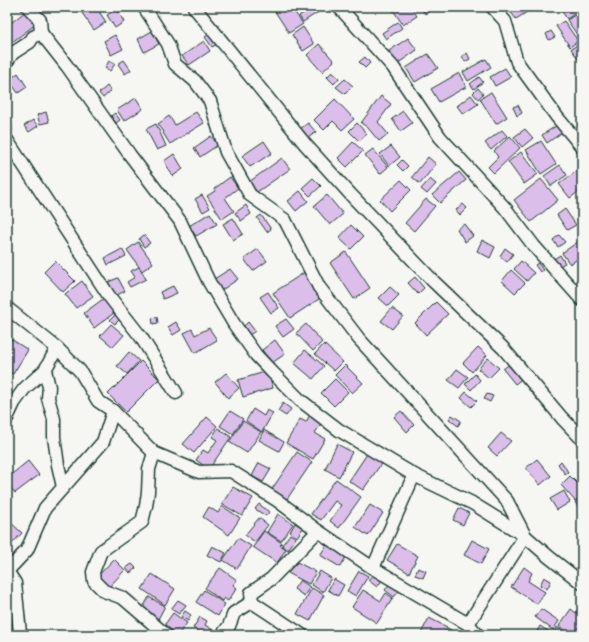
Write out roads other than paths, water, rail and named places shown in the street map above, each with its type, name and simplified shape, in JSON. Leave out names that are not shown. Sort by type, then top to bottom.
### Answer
[{"type":"street","points":[[28,7],[40,20],[41,33],[67,66],[130,155],[180,221],[210,282],[234,324],[256,355],[300,400],[339,430],[414,475],[472,503],[524,536],[582,583]]},
{"type":"street","points":[[144,7],[168,44],[175,64],[195,81],[210,101],[226,152],[250,195],[285,220],[319,287],[359,339],[507,501],[524,536]]},
{"type":"street","points":[[194,7],[310,150],[434,282],[502,348],[582,439]]},
{"type":"street","points":[[339,7],[393,67],[440,137],[505,208],[544,258],[582,300]]},
{"type":"street","points":[[492,7],[505,21],[516,62],[557,117],[582,147]]},
{"type":"street","points":[[7,62],[13,53],[30,42],[32,36],[41,33]]},
{"type":"street","points":[[7,140],[109,296],[141,337],[176,393]]},
{"type":"street","points":[[7,308],[57,348],[80,372],[98,401],[113,411],[154,453],[199,472],[231,471],[278,501],[318,531],[373,568],[468,624],[478,635]]},
{"type":"street","points":[[7,418],[14,402],[24,389],[45,370],[57,348]]},
{"type":"street","points":[[45,370],[49,387],[48,398],[54,419],[54,437],[58,465],[63,487]]},
{"type":"street","points":[[19,635],[15,583],[7,570],[27,550],[45,508],[103,442],[113,411]]},
{"type":"street","points":[[154,453],[149,469],[148,492],[142,522],[101,551],[93,572],[94,581],[104,591],[123,598],[166,635]]},
{"type":"street","points":[[373,568],[414,475]]},
{"type":"street","points":[[252,602],[251,593],[271,578],[318,531]]},
{"type":"street","points":[[468,624],[524,536]]},
{"type":"street","points":[[222,635],[229,626],[234,613],[252,602]]},
{"type":"street","points":[[252,602],[302,635]]}]
